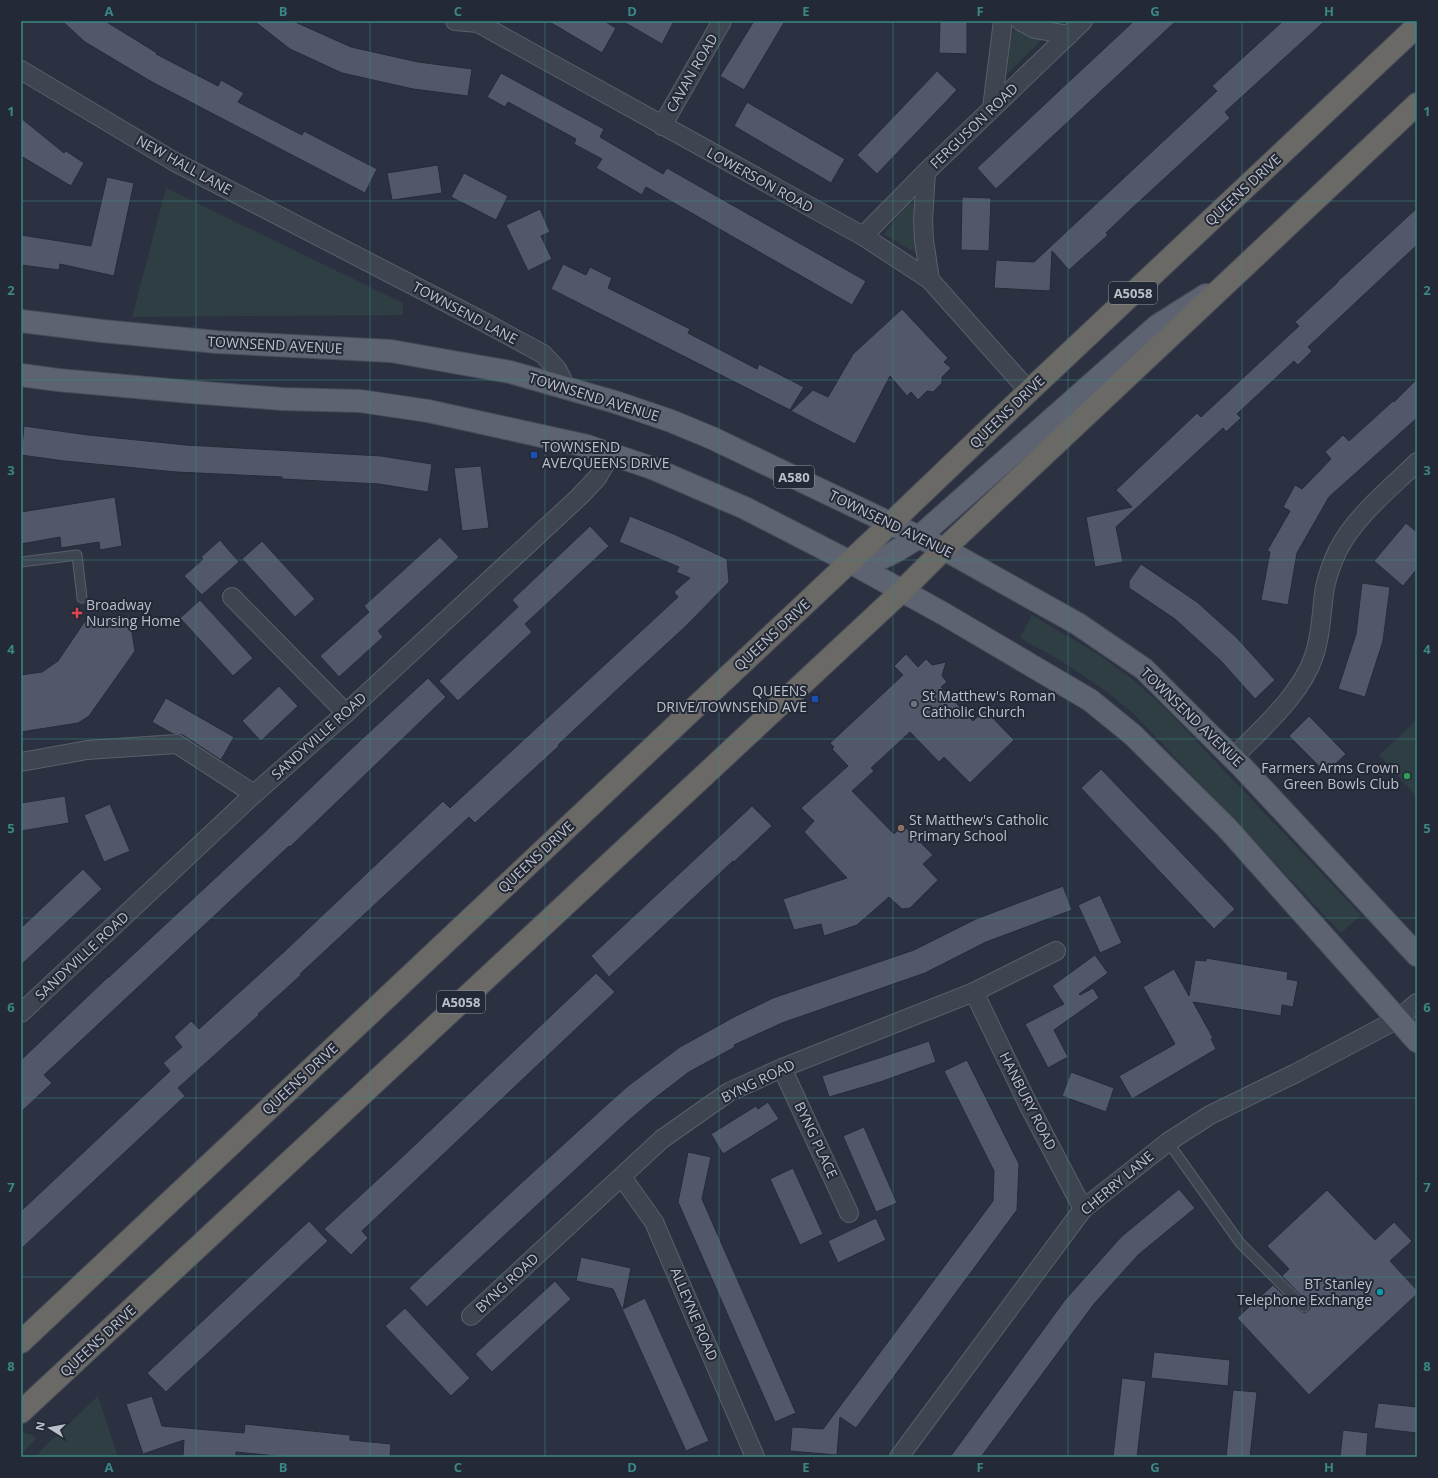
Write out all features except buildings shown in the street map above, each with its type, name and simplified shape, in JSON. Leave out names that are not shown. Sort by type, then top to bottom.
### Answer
[{"type":"highway","name":"QUEENS DRIVE","points":[[21,1342],[850,562],[1029,390],[1417,26]]},
{"type":"highway","name":"QUEENS DRIVE","points":[[21,1412],[902,591],[944,549],[1417,104]]},
{"type":"main road","points":[[850,562],[877,560],[891,554],[919,537],[1157,326],[1233,278]]},
{"type":"main road","name":"TOWNSEND AVENUE","points":[[21,321],[102,331],[217,342],[391,351],[510,372],[566,387],[672,421],[712,438],[944,549],[1078,624],[1144,669],[1233,758],[1417,955]]},
{"type":"main road","points":[[21,375],[58,380],[191,392],[283,399],[360,401],[428,411],[587,446],[652,468],[745,508],[850,562],[962,624],[1090,700],[1133,735],[1227,828],[1417,1041]]},
{"type":"street","name":"LOWERSON ROAD","points":[[455,21],[478,22],[662,126],[863,236],[930,280],[1029,390]]},
{"type":"street","name":"CAVAN ROAD","points":[[662,126],[722,21]]},
{"type":"street","points":[[992,108],[1003,21]]},
{"type":"street","points":[[1020,21],[1036,29],[1069,35]]},
{"type":"street","name":"FERGUSON ROAD","points":[[930,280],[924,240],[923,221],[926,172],[1083,21]]},
{"type":"street","name":"NEW HALL LANE","points":[[21,70],[175,162],[351,252]]},
{"type":"street","points":[[863,236],[926,172]]},
{"type":"street","name":"TOWNSEND LANE","points":[[351,252],[543,354],[557,369],[566,387]]},
{"type":"street","name":"SANDYVILLE ROAD","points":[[21,1013],[254,794],[346,713],[579,497],[597,478],[610,454]]},
{"type":"street","points":[[1233,758],[1288,701],[1307,672],[1314,657],[1321,627],[1325,588],[1330,569],[1339,548],[1350,531],[1365,513],[1417,462]]},
{"type":"street","points":[[232,597],[346,713]]},
{"type":"street","points":[[21,762],[87,750],[177,744],[254,794]]},
{"type":"street","name":"BYNG ROAD","points":[[470,1316],[662,1139],[728,1092],[782,1068],[974,992],[1056,951]]},
{"type":"street","name":"HANBURY ROAD","points":[[974,992],[1028,1104],[1083,1209]]},
{"type":"street","name":"CHERRY LANE","points":[[899,1457],[1083,1209],[1168,1142],[1210,1115],[1296,1073],[1398,1019],[1417,1003]]},
{"type":"street","name":"BYNG PLACE","points":[[782,1068],[849,1213]]},
{"type":"street","name":"ALLEYNE ROAD","points":[[622,1177],[654,1222],[755,1457]]},
{"type":"lane","points":[[21,562],[77,555],[82,598]]},
{"type":"lane","points":[[1168,1142],[1240,1243],[1304,1307]]},
{"type":"shaded area","points":[[1015,30],[1042,40],[1007,74],[1011,37]]},
{"type":"shaded area","points":[[166,188],[403,303],[403,315],[132,317]]},
{"type":"shaded area","points":[[908,203],[914,204],[915,206],[914,215],[917,254],[884,234]]},
{"type":"shaded area","points":[[1032,615],[1101,656],[1131,678],[1166,709],[1361,915],[1341,933],[1135,715],[1106,691],[1063,662],[1020,638]]},
{"type":"shaded area","name":"Farmers Arms Crown Green Bowls Club","points":[[1417,720],[1417,797],[1379,755]]},
{"type":"shaded area","points":[[98,1396],[118,1457],[34,1457]]},
{"type":"shaded area","points":[[21,1432],[35,1436],[36,1439],[21,1454]]},
{"type":"place","name":"TOWNSEND AVE/QUEENS DRIVE","points":[[534,455]]},
{"type":"place","name":"Broadway Nursing Home","points":[[77,613]]},
{"type":"place","name":"QUEENS DRIVE/TOWNSEND AVE","points":[[815,699]]},
{"type":"place","name":"St Matthew's Roman Catholic Church","points":[[914,704]]},
{"type":"place","name":"Farmers Arms Crown Green Bowls Club","points":[[1407,776]]},
{"type":"place","name":"St Matthew's Catholic Primary School","points":[[901,828]]},
{"type":"place","name":"BT Stanley Telephone Exchange","points":[[1380,1292]]}]
